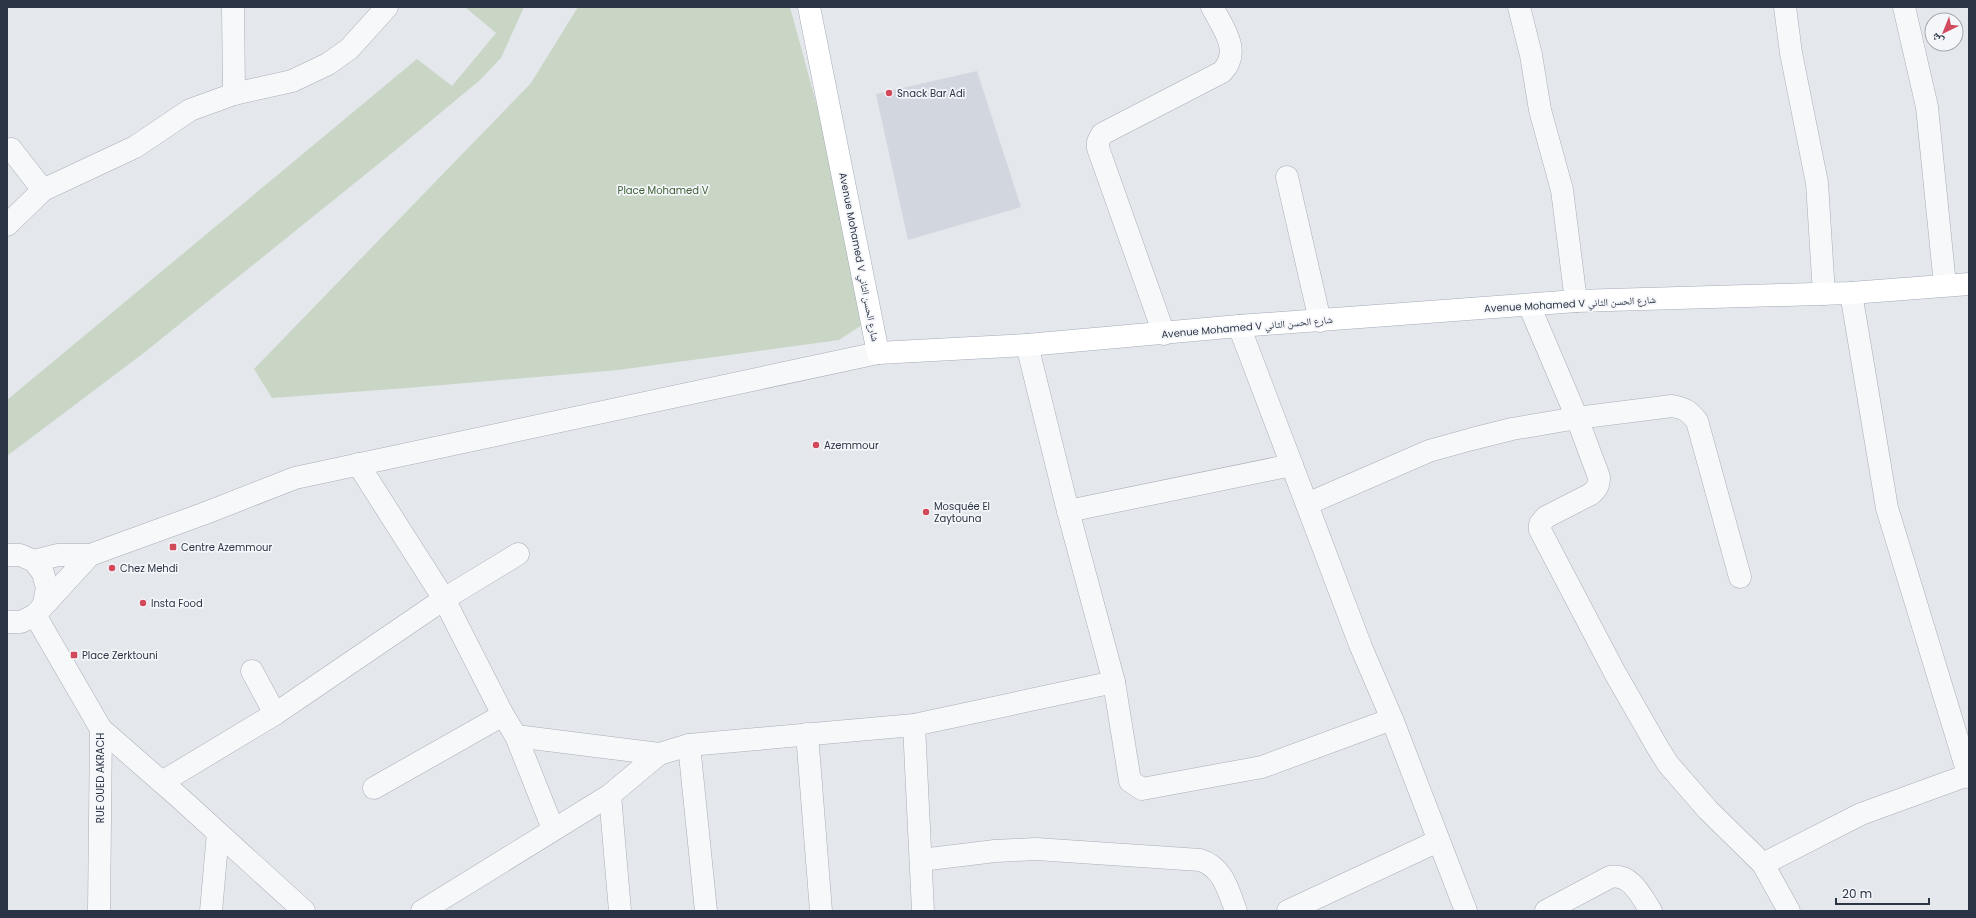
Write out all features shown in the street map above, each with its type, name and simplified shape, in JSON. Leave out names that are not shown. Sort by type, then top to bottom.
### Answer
[{"type":"main road","name":"Avenue Mohamed V شارع الحسن الثاني","points":[[809,7],[878,353],[1027,346],[1239,326],[1576,301],[1851,293],[1969,284]]},
{"type":"street","points":[[233,7],[234,94]]},
{"type":"street","points":[[7,225],[43,190],[135,147],[190,110],[234,94],[292,81],[328,64],[348,49],[387,7]]},
{"type":"street","points":[[1164,334],[1098,148],[1098,142],[1102,134],[1222,72],[1228,66],[1232,55],[1231,43],[1212,7]]},
{"type":"street","points":[[1519,7],[1532,55],[1540,110],[1562,190],[1576,301]]},
{"type":"street","points":[[1785,7],[1791,53],[1817,183],[1824,294]]},
{"type":"street","points":[[1904,7],[1927,107],[1945,285]]},
{"type":"street","points":[[11,149],[43,190]]},
{"type":"street","points":[[1287,177],[1320,321]]},
{"type":"street","points":[[1763,864],[1861,814],[1969,776],[1887,508],[1851,293]]},
{"type":"street","points":[[1529,305],[1577,418],[1599,477],[1597,489],[1591,494],[1546,517],[1540,524],[1540,530],[1615,674],[1668,764],[1708,810],[1763,864],[1789,911]]},
{"type":"street","points":[[1239,326],[1361,647],[1392,720],[1466,911]]},
{"type":"street","points":[[1027,346],[1068,511],[1114,682],[1130,781],[1142,789],[1262,767],[1392,720]]},
{"type":"street","points":[[34,561],[58,555],[90,555],[203,514],[295,478],[878,353]]},
{"type":"street","points":[[1307,504],[1429,451],[1512,429],[1577,418],[1672,406],[1682,408],[1689,412],[1697,421],[1740,576]]},
{"type":"street","points":[[358,464],[444,599],[503,714],[516,736],[553,829]]},
{"type":"street","points":[[1068,511],[1292,465]]},
{"type":"street","points":[[162,782],[275,714],[444,599],[518,554]]},
{"type":"street","points":[[7,555],[20,555],[34,561],[44,573],[47,588],[39,609]]},
{"type":"street","points":[[7,622],[21,622],[39,609],[90,555]]},
{"type":"street","name":"RUE OUED AKRACH","points":[[39,609],[101,729],[99,911]]},
{"type":"street","points":[[252,670],[275,714]]},
{"type":"street","points":[[422,911],[610,795],[659,754],[689,745],[914,725],[1114,682]]},
{"type":"street","points":[[374,788],[503,714]]},
{"type":"street","points":[[914,725],[923,911]]},
{"type":"street","points":[[101,729],[162,782],[304,911]]},
{"type":"street","points":[[807,734],[821,911]]},
{"type":"street","points":[[516,736],[659,754]]},
{"type":"street","points":[[689,745],[706,911]]},
{"type":"street","points":[[610,795],[620,911]]},
{"type":"street","points":[[211,911],[218,833]]},
{"type":"street","points":[[1288,911],[1438,841]]},
{"type":"street","points":[[921,860],[995,851],[1036,849],[1200,860],[1210,863],[1218,870],[1236,911]]},
{"type":"street","points":[[1546,911],[1610,877],[1616,876],[1626,879],[1634,885],[1651,911]]},
{"type":"shaded area","points":[[977,71],[1021,207],[908,240],[876,94]]},
{"type":"green space","points":[[465,7],[524,7],[501,58],[480,80],[397,149],[145,352],[7,456],[7,400],[417,59],[452,86],[496,33]]},
{"type":"green space","name":"Place Mohamed V","points":[[578,7],[790,7],[867,290],[865,323],[839,340],[618,370],[272,398],[254,369],[531,83]]},
{"type":"place","name":"Snack Bar Adi","points":[[889,93]]},
{"type":"place","name":"Azemmour","points":[[816,445]]},
{"type":"place","name":"Mosquée El Zaytouna","points":[[926,512]]},
{"type":"place","name":"Centre Azemmour","points":[[173,547]]},
{"type":"place","name":"Chez Mehdi","points":[[112,568]]},
{"type":"place","name":"Insta Food","points":[[143,603]]},
{"type":"place","name":"Place Zerktouni","points":[[74,655]]}]
